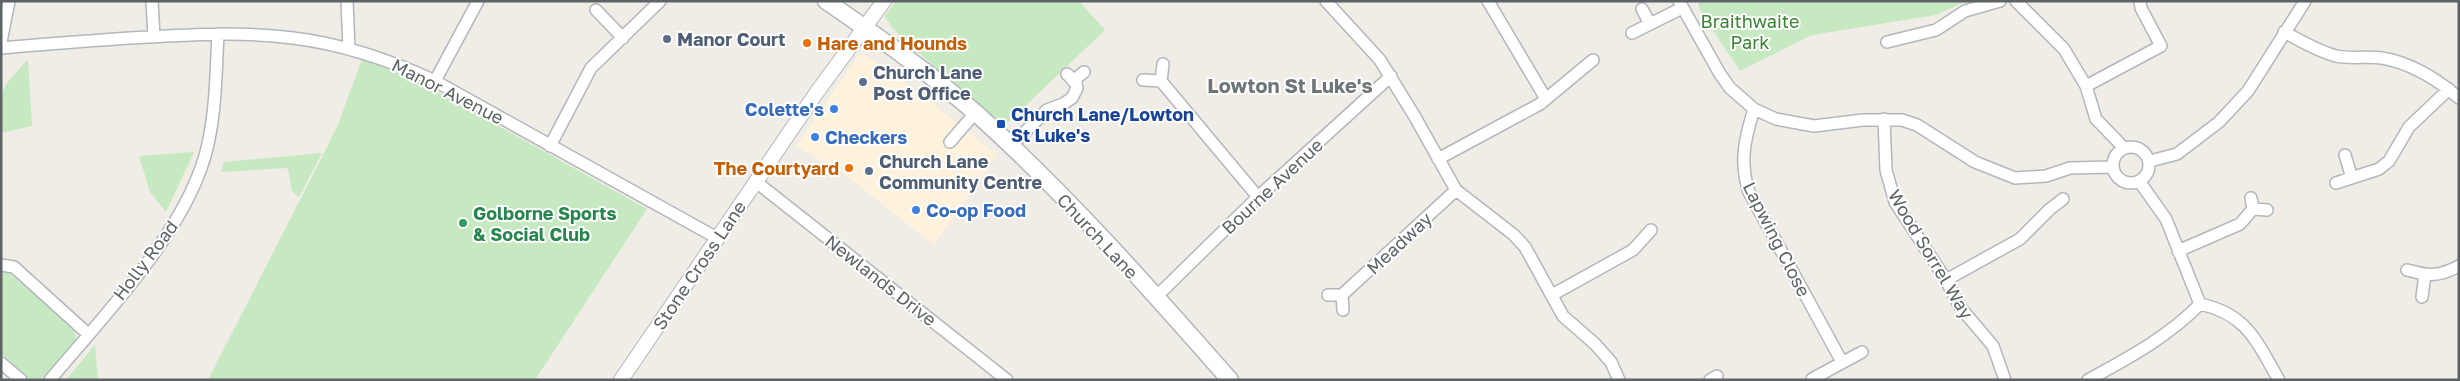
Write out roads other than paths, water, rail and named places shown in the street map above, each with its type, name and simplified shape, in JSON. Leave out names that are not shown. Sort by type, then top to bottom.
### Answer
[{"type":"main road","name":"Church Lane","points":[[826,1],[864,27],[975,113],[1012,146],[1156,298],[1230,380]]},
{"type":"street","points":[[1,42],[8,1]]},
{"type":"street","points":[[152,1],[154,37]]},
{"type":"street","points":[[347,1],[349,49]]},
{"type":"street","points":[[435,81],[478,1]]},
{"type":"street","points":[[550,146],[591,68],[660,1]]},
{"type":"street","name":"Stone Cross Lane","points":[[621,380],[755,181],[884,1]]},
{"type":"street","points":[[1326,1],[1380,60],[1456,190],[1514,235],[1525,246],[1563,316],[1595,344],[1611,362],[1619,380]]},
{"type":"street","points":[[1488,1],[1546,99]]},
{"type":"street","points":[[1887,42],[1936,30],[1964,11],[2000,1]]},
{"type":"street","points":[[2016,1],[2064,49],[2086,86],[2096,119],[2124,148]]},
{"type":"street","points":[[2086,86],[2161,46],[2141,8],[2140,1]]},
{"type":"street","points":[[2150,161],[2177,154],[2219,122],[2248,91],[2305,1]]},
{"type":"street","points":[[1632,33],[1650,24],[1680,4],[1730,88],[1754,110],[1776,119],[1814,126],[1902,120],[1916,125],[1975,162],[2015,178],[2046,176],[2070,168],[2113,166]]},
{"type":"street","points":[[1642,8],[1650,24]]},
{"type":"street","points":[[596,10],[623,38]]},
{"type":"street","points":[[2284,32],[2319,50],[2336,56],[2380,58],[2402,63],[2422,72],[2449,89],[2459,98]]},
{"type":"street","name":"Manor Avenue","points":[[1,48],[218,34],[295,38],[349,49],[402,66],[435,81],[717,238]]},
{"type":"street","name":"Holly Road","points":[[50,380],[158,249],[174,225],[198,175],[208,144],[214,104],[218,34]]},
{"type":"street","points":[[1438,159],[1546,99],[1593,60]]},
{"type":"street","points":[[1163,64],[1162,81],[1258,198]]},
{"type":"street","points":[[1012,146],[1047,110],[1063,104],[1072,98],[1076,88],[1070,77],[1084,72]]},
{"type":"street","name":"Bourne Avenue","points":[[1156,298],[1258,198],[1391,76]]},
{"type":"street","points":[[1143,80],[1162,81]]},
{"type":"street","points":[[2336,183],[2379,169],[2389,161],[2409,127],[2449,89]]},
{"type":"street","name":"Lapwing Close","points":[[1754,110],[1746,136],[1743,160],[1744,176],[1749,192],[1842,362]]},
{"type":"street","points":[[950,142],[975,113]]},
{"type":"street","name":"Wood Sorrel Way","points":[[1884,120],[1886,170],[1892,194],[1946,280],[1969,321],[1993,346],[2005,380]]},
{"type":"street","points":[[2124,148],[2140,148],[2150,161],[2148,173],[2134,183],[2122,181],[2113,166],[2116,156],[2124,148]]},
{"type":"street","points":[[2345,155],[2352,178]]},
{"type":"street","name":"Newlands Drive","points":[[755,181],[1007,380]]},
{"type":"street","points":[[2139,181],[2166,219],[2200,304],[2228,313],[2246,326],[2280,380]]},
{"type":"street","name":"Meadway","points":[[1342,295],[1456,190]]},
{"type":"street","points":[[1946,280],[2020,239],[2050,209],[2063,200]]},
{"type":"street","points":[[2178,251],[2240,224],[2252,203],[2267,210]]},
{"type":"street","points":[[1552,295],[1633,250],[1651,230]]},
{"type":"street","points":[[1,265],[14,268],[88,334]]},
{"type":"street","points":[[2407,270],[2443,275],[2459,266]]},
{"type":"street","points":[[2422,296],[2425,274]]},
{"type":"street","points":[[1328,295],[1342,295],[1343,310]]},
{"type":"street","points":[[2090,379],[2164,336],[2179,325],[2200,304]]},
{"type":"street","points":[[1812,379],[1862,352]]},
{"type":"street","points":[[1,363],[21,380]]},
{"type":"place","name":"Manor Court","points":[[667,39]]},
{"type":"place","name":"Hare and Hounds","points":[[807,43]]},
{"type":"place","name":"Church Lane Post Office","points":[[863,82]]},
{"type":"place","name":"Colette's","points":[[834,109]]},
{"type":"place","name":"Church Lane/Lowton St Luke's","points":[[1001,124]]},
{"type":"place","name":"Checkers","points":[[815,137]]},
{"type":"place","name":"The Courtyard","points":[[849,168]]},
{"type":"place","name":"Church Lane Community Centre","points":[[869,171]]},
{"type":"place","name":"Co-op Food","points":[[916,210]]},
{"type":"place","name":"Golborne Sports & Social Club","points":[[463,223]]},
{"type":"district","name":"Lowton St Luke's","points":[[1290,85]]},
{"type":"park label","name":"Braithwaite Park","points":[[1750,31]]}]
